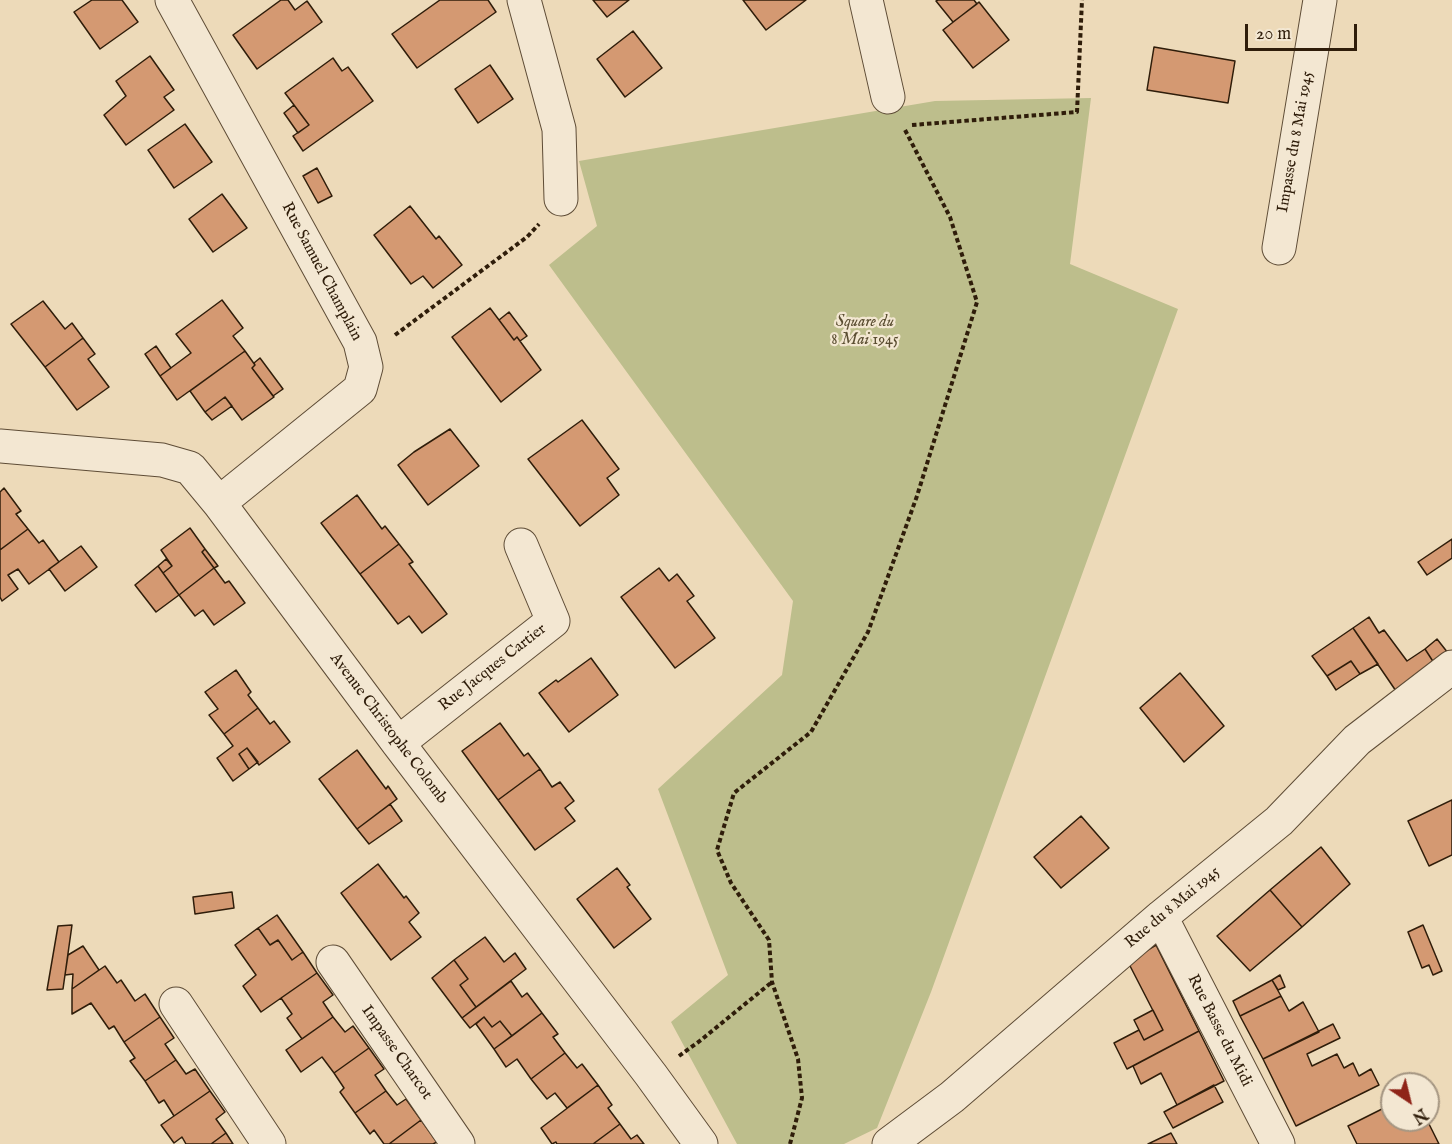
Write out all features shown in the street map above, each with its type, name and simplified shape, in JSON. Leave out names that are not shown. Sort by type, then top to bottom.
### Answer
[{"type":"street","name":"Rue Samuel Champlain","points":[[172,0],[360,342],[366,367]]},
{"type":"street","points":[[524,0],[559,129],[561,200]]},
{"type":"street","points":[[866,0],[888,97]]},
{"type":"street","name":"Impasse du 8 Mai 1945","points":[[1279,248],[1320,0]]},
{"type":"street","points":[[219,503],[360,389],[366,367]]},
{"type":"street","name":"Avenue Christophe Colomb","points":[[0,446],[162,460],[190,468],[219,503],[701,1144]]},
{"type":"street","name":"Rue Jacques Cartier","points":[[398,743],[553,621],[521,545]]},
{"type":"street","name":"Rue du 8 Mai 1945","points":[[889,1144],[952,1097],[1161,917],[1279,820],[1357,740],[1452,667]]},
{"type":"street","name":"Rue Basse du Midi","points":[[1161,917],[1278,1144]]},
{"type":"street","name":"Impasse Charcot","points":[[333,962],[458,1144]]},
{"type":"street","points":[[176,1004],[269,1144]]},
{"type":"path","points":[[790,1144],[802,1098],[798,1059],[772,982],[769,940],[731,883],[717,850],[734,793],[812,732],[868,632],[918,496],[977,302],[950,216],[903,126],[1077,112],[1082,0]]},
{"type":"path","points":[[366,367],[379,346],[527,237],[561,200]]},
{"type":"path","points":[[701,1040],[772,982]]},
{"type":"green space","name":"Square du 8 Mai 1945","points":[[1091,98],[1070,264],[1178,309],[931,992],[877,1128],[844,1144],[737,1144],[671,1022],[728,975],[658,789],[782,675],[793,601],[549,265],[597,226],[579,161],[935,101]]},
{"type":"building","points":[[92,0],[122,0],[138,22],[100,49],[74,12]]},
{"type":"building","points":[[281,0],[288,0],[295,10],[307,1],[322,22],[257,69],[233,35]]},
{"type":"building","points":[[440,0],[488,0],[496,12],[417,68],[392,34]]},
{"type":"building","points":[[593,0],[629,0],[607,17]]},
{"type":"building","points":[[743,0],[806,0],[766,30]]},
{"type":"building","points":[[974,0],[977,4],[953,22],[936,1]]},
{"type":"building","points":[[979,2],[1009,40],[973,68],[943,30]]},
{"type":"building","points":[[633,31],[662,68],[625,97],[597,59]]},
{"type":"building","points":[[1154,47],[1235,61],[1228,103],[1147,90]]},
{"type":"building","points":[[150,56],[174,90],[164,97],[174,110],[126,145],[104,115],[126,96],[116,81]]},
{"type":"building","points":[[333,58],[342,71],[348,67],[373,101],[303,151],[293,136],[309,125],[285,93]]},
{"type":"building","points":[[490,65],[513,99],[478,123],[455,89]]},
{"type":"building","points":[[294,105],[309,125],[298,133],[284,113]]},
{"type":"building","points":[[185,124],[212,162],[174,188],[148,150]]},
{"type":"building","points":[[317,168],[332,196],[318,203],[303,176]]},
{"type":"building","points":[[222,194],[247,228],[213,252],[189,219]]},
{"type":"building","points":[[410,206],[436,239],[439,236],[462,265],[433,288],[423,276],[411,284],[374,235]]},
{"type":"building","points":[[222,300],[243,328],[233,336],[245,351],[177,400],[160,376],[191,353],[176,334]]},
{"type":"building","points":[[43,301],[65,329],[72,323],[83,338],[45,367],[11,324]]},
{"type":"building","points":[[490,308],[514,340],[517,337],[541,370],[501,402],[452,337]]},
{"type":"building","points":[[509,312],[527,336],[520,341],[517,337],[514,340],[499,320]]},
{"type":"building","points":[[83,338],[95,354],[88,359],[109,387],[77,410],[45,367]]},
{"type":"building","points":[[156,346],[171,368],[160,376],[145,354]]},
{"type":"building","points":[[245,351],[255,365],[252,368],[274,397],[242,420],[225,397],[205,412],[190,391]]},
{"type":"building","points":[[260,358],[283,389],[273,396],[252,368]]},
{"type":"building","points":[[225,397],[232,406],[212,420],[205,412]]},
{"type":"building","points":[[582,420],[619,469],[607,478],[619,495],[580,526],[528,459]]},
{"type":"building","points":[[450,429],[479,466],[428,505],[398,465]]},
{"type":"building","points":[[4,488],[21,511],[16,514],[28,529],[0,550],[0,492]]},
{"type":"building","points":[[357,495],[382,529],[385,526],[399,544],[360,574],[321,523]]},
{"type":"building","points":[[190,528],[205,549],[202,552],[214,568],[179,595],[163,573],[172,566],[161,550]]},
{"type":"building","points":[[28,529],[39,543],[43,540],[59,562],[29,584],[18,569],[8,575],[18,589],[2,601],[0,597],[0,550]]},
{"type":"building","points":[[1452,539],[1452,558],[1427,575],[1418,562]]},
{"type":"building","points":[[399,544],[413,562],[409,564],[447,614],[422,633],[409,616],[398,624],[360,574]]},
{"type":"building","points":[[81,546],[97,567],[65,591],[49,569]]},
{"type":"building","points":[[205,549],[218,566],[214,568],[202,552]]},
{"type":"building","points":[[166,559],[172,566],[163,573],[158,566]]},
{"type":"building","points":[[158,566],[179,595],[156,612],[135,585]]},
{"type":"building","points":[[214,568],[225,583],[229,581],[245,603],[214,625],[203,610],[195,616],[179,595]]},
{"type":"building","points":[[659,568],[669,581],[677,574],[694,596],[687,601],[715,638],[675,668],[621,597]]},
{"type":"building","points":[[1369,617],[1379,633],[1384,630],[1407,661],[1425,649],[1434,663],[1396,691],[1353,628]]},
{"type":"building","points":[[1353,628],[1378,664],[1360,674],[1351,661],[1327,676],[1312,656]]},
{"type":"building","points":[[1437,639],[1448,653],[1434,663],[1425,649]]},
{"type":"building","points":[[591,658],[618,695],[569,732],[539,693]]},
{"type":"building","points":[[1351,661],[1360,674],[1336,690],[1327,676]]},
{"type":"building","points":[[236,670],[251,692],[248,695],[258,708],[224,734],[209,715],[218,709],[205,692]]},
{"type":"building","points":[[1180,673],[1224,726],[1184,762],[1140,708]]},
{"type":"building","points":[[258,708],[270,724],[274,721],[290,742],[259,765],[247,748],[239,754],[249,769],[233,781],[217,758],[233,746],[224,734]]},
{"type":"building","points":[[500,723],[524,756],[528,753],[540,769],[498,800],[462,751]]},
{"type":"building","points":[[247,748],[258,762],[249,769],[239,754]]},
{"type":"building","points":[[357,750],[386,789],[388,786],[397,799],[357,829],[319,779]]},
{"type":"building","points":[[540,769],[552,787],[560,782],[574,801],[565,808],[575,821],[535,850],[498,800]]},
{"type":"building","points":[[1452,800],[1452,855],[1429,866],[1408,821]]},
{"type":"building","points":[[390,804],[402,821],[369,844],[357,829]]},
{"type":"building","points":[[1081,816],[1109,848],[1061,888],[1034,857]]},
{"type":"building","points":[[1321,847],[1350,884],[1302,927],[1270,890]]},
{"type":"building","points":[[378,864],[404,898],[406,896],[419,913],[409,922],[421,937],[391,960],[341,893]]},
{"type":"building","points":[[617,868],[630,885],[627,887],[651,919],[614,948],[577,899]]},
{"type":"building","points":[[1270,890],[1302,927],[1250,971],[1217,936]]},
{"type":"building","points":[[232,892],[234,908],[195,914],[193,897]]},
{"type":"building","points":[[277,915],[303,952],[292,960],[278,940],[270,945],[258,928]]},
{"type":"building","points":[[72,925],[63,989],[47,990],[58,926]]},
{"type":"building","points":[[1423,925],[1442,971],[1433,975],[1429,965],[1422,968],[1408,932]]},
{"type":"building","points":[[258,928],[270,945],[278,940],[292,960],[303,952],[317,973],[261,1012],[243,986],[256,975],[235,945]]},
{"type":"building","points":[[485,937],[504,962],[515,953],[526,969],[476,1007],[460,985],[468,979],[454,960]]},
{"type":"building","points":[[1156,945],[1199,1031],[1127,1069],[1114,1043],[1139,1030],[1144,1040],[1163,1030],[1128,962]]},
{"type":"building","points":[[83,946],[99,970],[72,989],[73,974],[65,975],[68,955]]},
{"type":"building","points":[[454,960],[468,979],[460,985],[476,1007],[462,1018],[432,978]]},
{"type":"building","points":[[105,966],[117,983],[121,980],[135,1001],[145,994],[160,1017],[124,1042],[114,1026],[109,1029],[91,1003],[72,1014],[72,989]]},
{"type":"building","points":[[317,973],[333,995],[323,1002],[333,1017],[302,1039],[287,1018],[292,1014],[281,998]]},
{"type":"building","points":[[1280,975],[1285,987],[1278,990],[1272,980]]},
{"type":"building","points":[[1272,980],[1281,996],[1240,1016],[1233,1001]]},
{"type":"building","points":[[511,981],[522,997],[527,993],[542,1013],[512,1036],[500,1021],[492,1027],[484,1017],[470,1028],[462,1018]]},
{"type":"building","points":[[1281,996],[1289,1011],[1303,1002],[1319,1032],[1263,1059],[1240,1016]]},
{"type":"building","points":[[1153,1010],[1163,1030],[1144,1040],[1134,1020]]},
{"type":"building","points":[[542,1013],[558,1034],[553,1037],[565,1053],[531,1079],[517,1059],[506,1067],[494,1049]]},
{"type":"building","points":[[160,1017],[174,1038],[165,1044],[176,1060],[145,1081],[130,1061],[135,1058],[124,1042]]},
{"type":"building","points":[[333,1017],[345,1032],[353,1026],[369,1048],[334,1073],[322,1057],[301,1072],[286,1050]]},
{"type":"building","points":[[484,1017],[492,1027],[500,1021],[512,1036],[494,1049],[476,1024]]},
{"type":"building","points":[[1333,1024],[1340,1038],[1307,1054],[1312,1066],[1337,1054],[1344,1068],[1353,1063],[1359,1076],[1371,1069],[1379,1085],[1296,1126],[1263,1059]]},
{"type":"building","points":[[1199,1031],[1224,1081],[1177,1105],[1161,1073],[1141,1084],[1133,1066]]},
{"type":"building","points":[[369,1048],[384,1069],[375,1075],[386,1091],[355,1113],[340,1092],[344,1088],[334,1073]]},
{"type":"building","points":[[565,1053],[577,1068],[582,1064],[598,1085],[567,1108],[555,1093],[547,1099],[531,1079]]},
{"type":"building","points":[[176,1060],[186,1074],[195,1069],[210,1091],[174,1116],[164,1100],[159,1103],[145,1081]]},
{"type":"building","points":[[598,1085],[612,1105],[608,1108],[620,1124],[593,1144],[557,1144],[556,1142],[552,1144],[541,1128]]},
{"type":"building","points":[[1214,1085],[1223,1102],[1173,1128],[1164,1112]]},
{"type":"building","points":[[210,1091],[225,1112],[216,1119],[226,1133],[211,1144],[186,1144],[182,1137],[174,1143],[161,1125]]},
{"type":"building","points":[[386,1091],[397,1105],[406,1099],[421,1120],[389,1144],[384,1144],[374,1130],[370,1134],[355,1113]]},
{"type":"building","points":[[1380,1110],[1380,1132],[1433,1132],[1439,1144],[1357,1144],[1348,1126]]},
{"type":"building","points":[[421,1120],[437,1142],[433,1144],[389,1144]]},
{"type":"building","points":[[620,1124],[631,1139],[637,1135],[644,1144],[593,1144]]},
{"type":"building","points":[[226,1133],[233,1144],[211,1144]]},
{"type":"building","points":[[1171,1133],[1177,1144],[1148,1144]]}]
